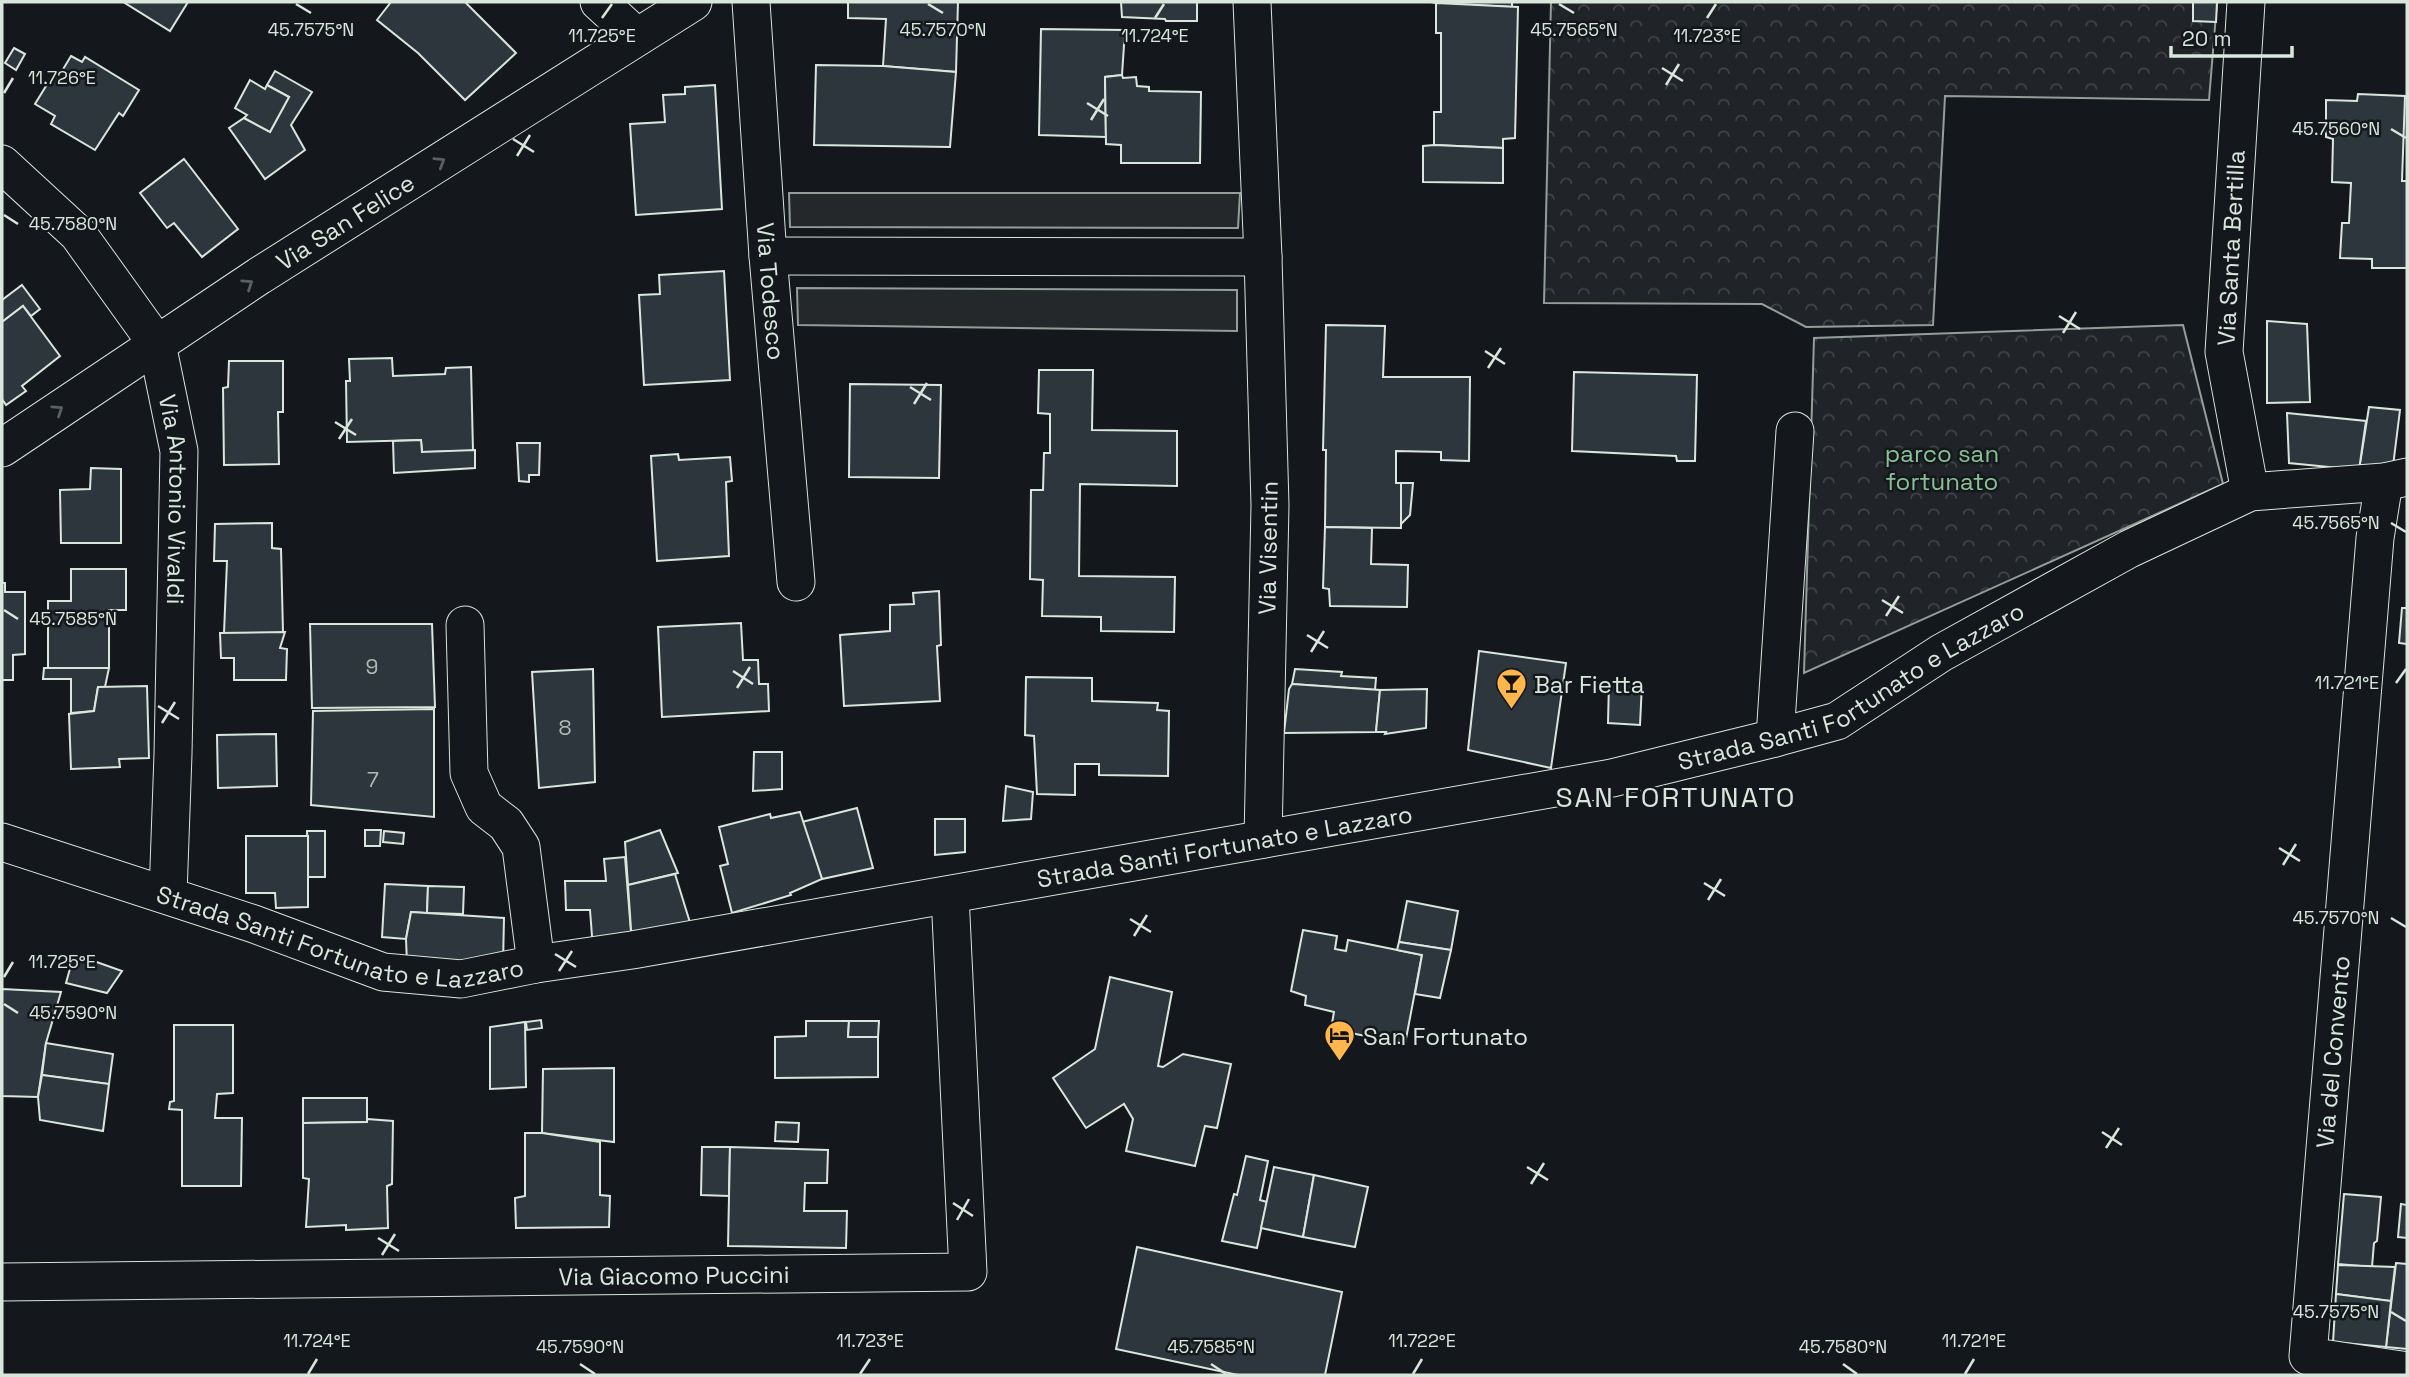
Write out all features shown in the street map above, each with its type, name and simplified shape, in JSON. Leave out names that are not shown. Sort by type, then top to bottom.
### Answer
[{"type":"street","points":[[599,2],[637,37]]},
{"type":"street","name":"Via San Felice","points":[[2,448],[259,276],[693,2]]},
{"type":"street","name":"Via Todesco","points":[[751,2],[768,256],[796,583]]},
{"type":"street","name":"Via Visentin","points":[[1252,2],[1270,505],[1263,839]]},
{"type":"street","name":"Via Santa Bertilla","points":[[2246,2],[2224,352],[2250,492]]},
{"type":"street","name":"Via Antonio Vivaldi","points":[[2,164],[78,234],[157,344],[179,451],[168,895]]},
{"type":"street","points":[[768,256],[1263,257]]},
{"type":"street","points":[[1774,738],[1795,431]]},
{"type":"street","name":"Strada Santi Fortunato e Lazzaro","points":[[2,842],[254,924],[383,972],[461,979],[1612,778],[1774,738],[1837,721],[1941,653],[2129,549],[2250,492],[2396,479]]},
{"type":"street","name":"Via del Convento","points":[[2396,479],[2375,538],[2308,1356],[2407,1371]]},
{"type":"street","points":[[465,625],[470,773],[484,807],[506,824],[521,847],[536,964]]},
{"type":"street","name":"Via Giacomo Puccini","points":[[2,1282],[968,1272],[950,895]]},
{"type":"green space","points":[[1551,2],[2217,2],[2209,100],[1945,96],[1933,325],[1806,327],[1762,304],[1544,303]]},
{"type":"green space","name":"parco san fortunato","points":[[2183,325],[2223,484],[1804,673],[1814,338]]},
{"type":"shaded area","points":[[789,193],[1240,193],[1238,228],[790,227]]},
{"type":"shaded area","points":[[797,288],[1237,290],[1237,331],[798,325]]},
{"type":"building","points":[[126,2],[188,2],[170,31]]},
{"type":"building","points":[[391,2],[465,2],[516,53],[465,100],[418,53],[377,20]]},
{"type":"building","points":[[848,2],[958,2],[956,72],[883,66],[886,19],[848,18]]},
{"type":"building","points":[[1121,2],[1197,2],[1197,21],[1122,17]]},
{"type":"building","points":[[1431,2],[1512,2],[1512,7],[1436,3]]},
{"type":"building","points":[[2193,2],[2217,2],[2216,22],[2193,21]]},
{"type":"building","points":[[1436,3],[1518,7],[1515,138],[1503,139],[1503,148],[1434,145],[1434,112],[1441,112],[1441,33],[1436,33]]},
{"type":"building","points":[[1041,29],[1125,30],[1122,75],[1105,77],[1106,137],[1039,135]]},
{"type":"building","points":[[14,48],[25,54],[16,70],[5,63]]},
{"type":"building","points":[[71,56],[82,62],[85,57],[139,90],[123,116],[119,113],[95,150],[51,124],[55,116],[35,104],[54,73],[59,76]]},
{"type":"building","points":[[816,65],[883,66],[956,72],[950,147],[814,145]]},
{"type":"building","points":[[275,71],[312,92],[291,125],[305,150],[265,179],[229,128],[244,118],[270,132],[289,97],[267,85]]},
{"type":"building","points":[[1122,75],[1123,78],[1136,77],[1137,86],[1149,87],[1149,91],[1201,92],[1200,163],[1121,163],[1121,145],[1106,144],[1105,77]]},
{"type":"building","points":[[250,80],[265,89],[267,85],[289,97],[270,132],[244,118],[247,115],[235,108]]},
{"type":"building","points":[[715,85],[722,209],[636,215],[630,124],[665,122],[663,95],[685,94],[685,87]]},
{"type":"building","points":[[2358,94],[2405,96],[2402,181],[2407,181],[2407,268],[2372,268],[2372,259],[2340,258],[2342,223],[2349,223],[2351,183],[2332,182],[2333,139],[2326,137],[2326,100],[2357,101]]},
{"type":"building","points":[[1423,146],[1503,148],[1503,183],[1423,182]]},
{"type":"building","points":[[184,159],[238,229],[202,257],[174,223],[167,228],[140,193]]},
{"type":"building","points":[[724,271],[730,380],[644,385],[639,295],[660,294],[659,275]]},
{"type":"building","points":[[22,285],[40,309],[31,316],[23,306],[2,322],[2,300]]},
{"type":"building","points":[[23,306],[60,356],[22,386],[26,391],[6,405],[2,399],[2,322]]},
{"type":"building","points":[[2267,321],[2307,324],[2310,402],[2267,403]]},
{"type":"building","points":[[1326,325],[1385,326],[1383,377],[1470,377],[1469,461],[1441,460],[1441,452],[1396,451],[1396,483],[1401,483],[1401,528],[1325,527],[1326,450],[1323,450]]},
{"type":"building","points":[[392,358],[393,376],[445,374],[446,368],[471,367],[473,451],[422,452],[421,440],[347,442],[346,381],[350,381],[349,359]]},
{"type":"building","points":[[229,361],[283,361],[283,412],[278,412],[279,464],[224,465],[223,388],[228,387]]},
{"type":"building","points":[[1039,370],[1093,370],[1092,430],[1177,431],[1177,486],[1080,484],[1079,576],[1175,577],[1174,632],[1101,631],[1101,617],[1042,616],[1043,580],[1030,579],[1031,490],[1043,490],[1044,453],[1050,453],[1050,414],[1038,413]]},
{"type":"building","points":[[1574,372],[1697,375],[1695,461],[1677,461],[1676,456],[1572,451]]},
{"type":"building","points":[[850,384],[941,385],[939,478],[849,477]]},
{"type":"building","points":[[2369,407],[2400,410],[2392,474],[2359,470]]},
{"type":"building","points":[[2287,413],[2366,421],[2359,470],[2289,463]]},
{"type":"building","points":[[421,440],[422,452],[475,450],[475,468],[394,473],[393,441]]},
{"type":"building","points":[[517,443],[540,443],[539,475],[529,475],[529,482],[519,481]]},
{"type":"building","points":[[678,454],[679,460],[730,457],[732,481],[726,482],[729,556],[657,561],[651,456]]},
{"type":"building","points":[[91,468],[121,469],[121,543],[61,543],[60,490],[90,489]]},
{"type":"building","points":[[1401,483],[1413,483],[1410,515],[1401,524]]},
{"type":"building","points":[[272,523],[272,548],[281,549],[283,633],[224,633],[227,561],[214,561],[215,524]]},
{"type":"building","points":[[1325,527],[1372,528],[1371,564],[1408,565],[1407,607],[1330,606],[1329,589],[1323,588]]},
{"type":"building","points":[[71,569],[126,569],[126,610],[109,610],[109,668],[48,668],[48,601],[71,601]]},
{"type":"building","points":[[2,583],[5,583],[5,592],[25,592],[25,654],[13,655],[13,680],[2,680]]},
{"type":"building","points":[[939,591],[941,645],[937,646],[940,701],[844,706],[840,635],[890,631],[890,605],[914,604],[913,593]]},
{"type":"building","points":[[2402,608],[2407,608],[2407,644],[2399,643]]},
{"type":"building","points":[[741,623],[743,660],[758,660],[759,684],[768,684],[769,711],[662,717],[658,627]]},
{"type":"building","points":[[310,624],[432,624],[435,707],[312,708]]},
{"type":"building","points":[[285,632],[280,648],[287,649],[286,680],[234,680],[234,658],[221,658],[220,633]]},
{"type":"building","points":[[1479,651],[1566,663],[1551,768],[1468,750]]},
{"type":"building","points":[[44,668],[109,668],[105,687],[98,687],[94,711],[71,713],[71,679],[43,679]]},
{"type":"building","points":[[593,669],[595,782],[539,788],[532,672]]},
{"type":"building","points":[[1295,669],[1342,672],[1341,676],[1376,678],[1375,690],[1292,684]]},
{"type":"building","points":[[1026,677],[1092,678],[1092,701],[1158,703],[1157,710],[1169,711],[1168,776],[1099,775],[1099,764],[1075,764],[1075,795],[1037,794],[1034,736],[1025,735]]},
{"type":"building","points":[[1609,682],[1642,683],[1640,725],[1608,723]]},
{"type":"building","points":[[1292,684],[1380,690],[1376,732],[1284,733],[1289,689]]},
{"type":"building","points":[[147,686],[149,758],[119,759],[120,767],[71,769],[69,714],[94,711],[98,687]]},
{"type":"building","points":[[1427,689],[1426,728],[1385,734],[1386,732],[1376,732],[1380,690]]},
{"type":"building","points":[[434,709],[434,817],[311,805],[313,711]]},
{"type":"building","points":[[276,734],[277,786],[218,788],[217,735]]},
{"type":"building","points":[[754,752],[782,752],[782,789],[753,791]]},
{"type":"building","points":[[1006,786],[1033,792],[1031,819],[1003,821]]},
{"type":"building","points":[[857,808],[873,868],[822,879],[802,822]]},
{"type":"building","points":[[800,812],[822,879],[790,893],[791,895],[732,913],[720,866],[728,864],[719,827],[770,814],[771,818]]},
{"type":"building","points":[[935,819],[965,819],[965,852],[935,855]]},
{"type":"building","points":[[365,830],[381,830],[380,846],[365,846]]},
{"type":"building","points":[[660,830],[678,873],[628,885],[625,842]]},
{"type":"building","points":[[307,831],[325,831],[325,877],[308,877]]},
{"type":"building","points":[[384,831],[404,833],[403,844],[383,842]]},
{"type":"building","points":[[246,836],[308,836],[308,907],[276,908],[275,893],[246,893]]},
{"type":"building","points":[[625,857],[632,944],[593,949],[590,910],[566,910],[565,881],[606,881],[604,859]]},
{"type":"building","points":[[675,874],[692,929],[632,944],[628,885]]},
{"type":"building","points":[[385,884],[428,886],[427,913],[411,912],[406,939],[382,937]]},
{"type":"building","points":[[428,886],[464,887],[463,914],[427,913]]},
{"type":"building","points":[[1407,901],[1458,911],[1451,950],[1399,942]]},
{"type":"building","points":[[411,912],[504,918],[503,964],[407,963],[406,939]]},
{"type":"building","points":[[1303,930],[1337,936],[1335,949],[1346,951],[1348,940],[1422,955],[1405,1044],[1331,1029],[1334,1012],[1305,1005],[1306,996],[1291,991]]},
{"type":"building","points":[[1399,942],[1451,950],[1440,998],[1415,994],[1422,955],[1397,950]]},
{"type":"building","points":[[74,954],[122,971],[107,993],[66,983]]},
{"type":"building","points":[[1110,977],[1172,992],[1158,1066],[1163,1067],[1183,1054],[1231,1064],[1217,1128],[1205,1126],[1195,1166],[1126,1151],[1133,1119],[1124,1104],[1086,1128],[1053,1078],[1095,1049]]},
{"type":"building","points":[[2,989],[61,992],[46,1043],[38,1097],[2,1096]]},
{"type":"building","points":[[541,1020],[542,1028],[527,1030],[526,1022]]},
{"type":"building","points":[[806,1021],[849,1021],[848,1037],[878,1037],[878,1077],[775,1078],[775,1037],[806,1036]]},
{"type":"building","points":[[849,1021],[879,1021],[878,1037],[848,1037]]},
{"type":"building","points":[[525,1022],[526,1087],[490,1089],[490,1027]]},
{"type":"building","points":[[174,1025],[233,1025],[233,1093],[217,1094],[215,1118],[242,1118],[241,1186],[182,1186],[182,1110],[169,1109],[170,1102],[174,1101]]},
{"type":"building","points":[[46,1043],[113,1054],[109,1084],[42,1075]]},
{"type":"building","points":[[614,1068],[614,1142],[542,1133],[543,1069]]},
{"type":"building","points":[[42,1075],[109,1084],[103,1131],[40,1120],[38,1097]]},
{"type":"building","points":[[303,1098],[367,1098],[367,1122],[303,1123]]},
{"type":"building","points":[[367,1119],[393,1121],[392,1184],[387,1186],[388,1228],[346,1230],[346,1225],[306,1227],[309,1179],[303,1178],[303,1123],[367,1122]]},
{"type":"building","points":[[776,1122],[799,1123],[798,1142],[775,1141]]},
{"type":"building","points":[[525,1133],[600,1142],[600,1195],[610,1196],[609,1227],[516,1228],[515,1198],[525,1196]]},
{"type":"building","points":[[702,1147],[730,1147],[729,1196],[701,1195]]},
{"type":"building","points":[[730,1147],[828,1150],[827,1183],[805,1183],[804,1211],[847,1211],[846,1248],[728,1246]]},
{"type":"building","points":[[1246,1156],[1268,1161],[1260,1200],[1267,1202],[1257,1248],[1222,1241]]},
{"type":"building","points":[[1274,1167],[1314,1175],[1303,1237],[1261,1228]]},
{"type":"building","points":[[1314,1175],[1368,1187],[1355,1247],[1303,1237]]},
{"type":"building","points":[[2344,1194],[2381,1197],[2372,1267],[2338,1264]]},
{"type":"building","points":[[2401,1204],[2407,1205],[2407,1238],[2398,1237]]},
{"type":"building","points":[[1137,1247],[1342,1292],[1325,1375],[1238,1375],[1116,1349]]},
{"type":"building","points":[[2396,1263],[2407,1264],[2407,1349],[2386,1347]]},
{"type":"building","points":[[2338,1265],[2395,1267],[2391,1301],[2336,1294]]},
{"type":"building","points":[[2336,1294],[2391,1301],[2386,1347],[2333,1342]]},
{"type":"place","name":"Bar Fietta","points":[[1511,711]]},
{"type":"place","name":"San Fortunato","points":[[1340,1063]]},
{"type":"district","name":"SAN FORTUNATO","points":[[1676,797]]}]
